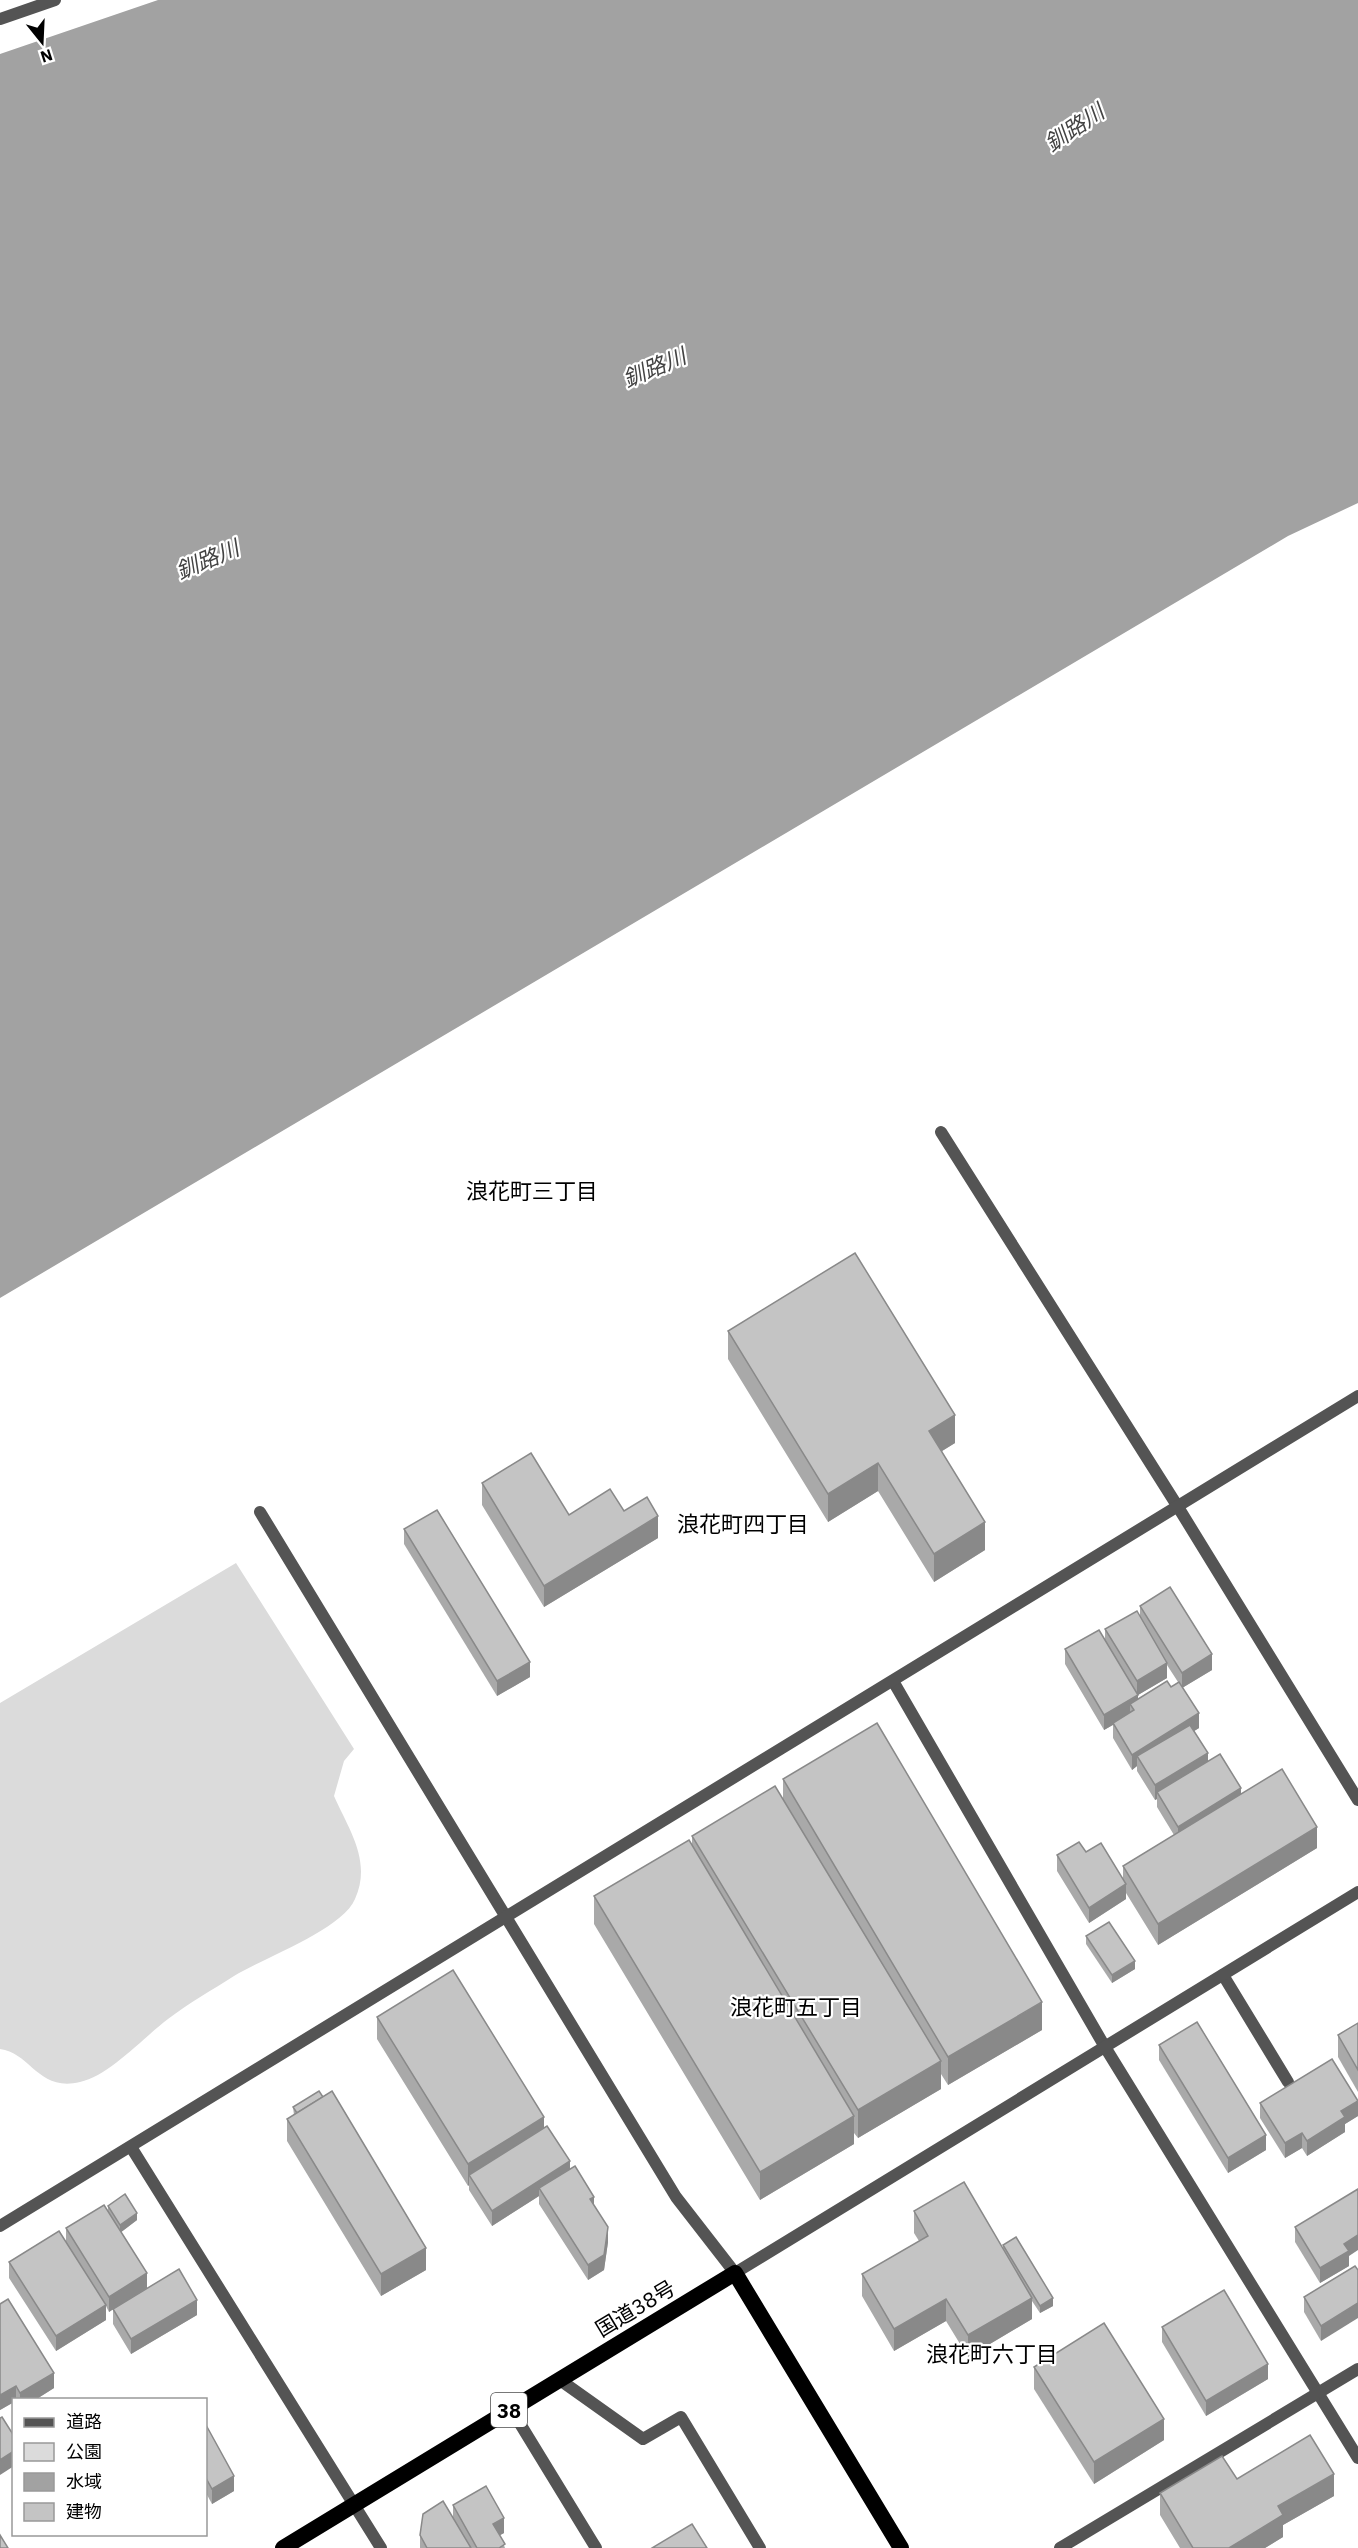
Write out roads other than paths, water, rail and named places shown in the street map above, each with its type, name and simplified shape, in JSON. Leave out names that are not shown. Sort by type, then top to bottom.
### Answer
[{"type":"highway","name":"国道38号","points":[[283,2548],[735,2273]]},
{"type":"highway","points":[[735,2273],[901,2548]]},
{"type":"street","points":[[0,19],[55,0]]},
{"type":"street","points":[[941,1132],[1178,1507],[1358,1800]]},
{"type":"street","points":[[0,2226],[1358,1396]]},
{"type":"street","points":[[260,1512],[676,2197],[735,2273],[1358,1892]]},
{"type":"street","points":[[893,1681],[1105,2047],[1358,2458]]},
{"type":"street","points":[[1223,1975],[1288,2082]]},
{"type":"street","points":[[131,2147],[381,2548]]},
{"type":"street","points":[[1060,2548],[1358,2369]]},
{"type":"street","points":[[560,2380],[643,2439],[681,2417],[760,2548]]},
{"type":"street","points":[[511,2409],[596,2548]]},
{"type":"water","name":"釧路川","points":[[158,0],[1358,0],[1358,503],[1288,536],[0,1298],[0,54]]},
{"type":"district","name":"浪花町三丁目","points":[[532,1190]]},
{"type":"district","name":"浪花町四丁目","points":[[743,1523]]},
{"type":"district","name":"浪花町五丁目","points":[[796,2006]]},
{"type":"district","name":"浪花町六丁目","points":[[992,2353]]}]
